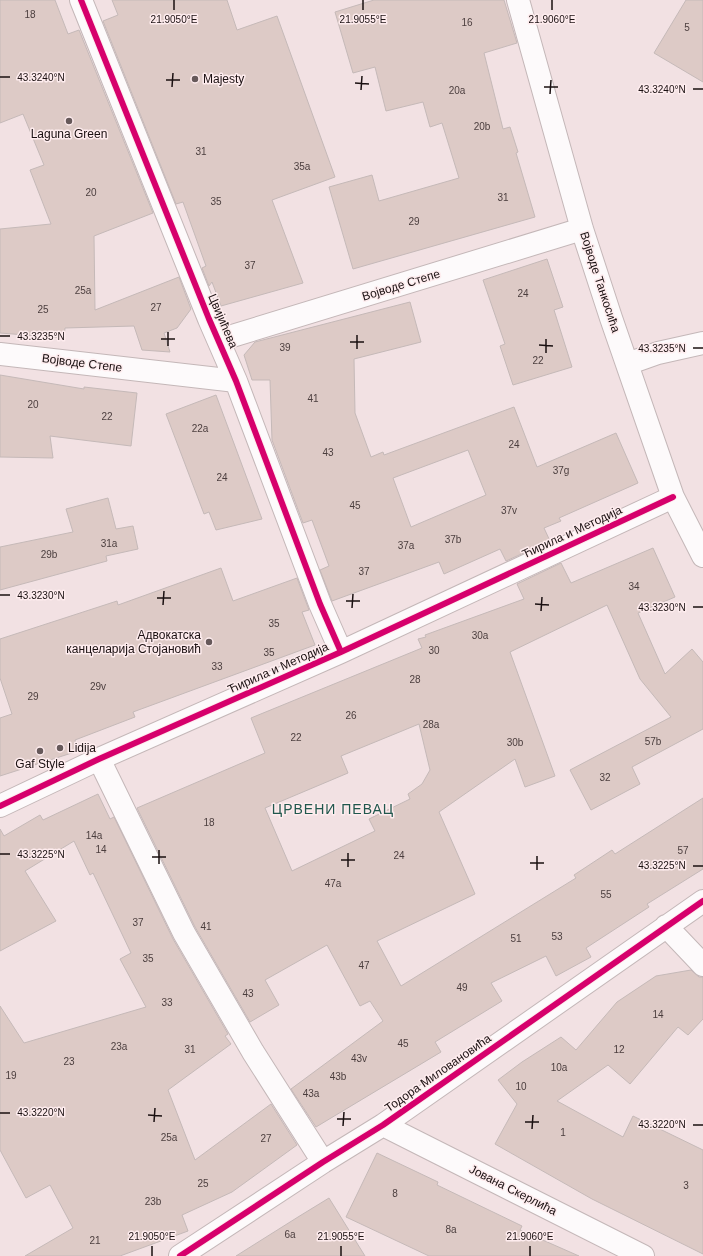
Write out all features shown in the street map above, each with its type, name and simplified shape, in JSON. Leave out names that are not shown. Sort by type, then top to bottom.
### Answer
[{"type":"street","name":"Цвијићева","points":[[81,0],[209,319],[220,340],[320,604],[341,652]]},
{"type":"street","name":"Војводе Танкосића","points":[[518,0],[582,229],[627,364],[674,497],[703,556]]},
{"type":"street","name":"Војводе Степе","points":[[220,340],[582,229]]},
{"type":"street","points":[[627,364],[658,353],[703,343]]},
{"type":"street","name":"Војводе Степе","points":[[0,354],[236,381]]},
{"type":"street","name":"Ћирила и Методија","points":[[0,806],[100,759],[341,652],[674,497]]},
{"type":"street","points":[[100,759],[184,933],[253,1052],[323,1162]]},
{"type":"street","name":"Тодора Миловановића","points":[[180,1256],[323,1162],[383,1125],[703,901]]},
{"type":"street","points":[[666,926],[703,965]]},
{"type":"street","name":"Јована Скерлића","points":[[383,1125],[643,1256]]},
{"type":"building","points":[[0,0],[55,0],[68,34],[79,30],[153,213],[94,236],[95,310],[179,277],[191,309],[177,328],[164,333],[170,352],[142,350],[134,326],[65,328],[64,338],[0,333],[0,229],[51,224],[30,170],[44,165],[23,114],[0,123]]},
{"type":"building","points":[[112,0],[227,0],[237,30],[277,16],[335,177],[272,200],[303,283],[221,306],[212,282],[209,286],[202,268],[206,266],[183,202],[176,204],[103,21],[118,15]]},
{"type":"building","points":[[374,0],[504,0],[517,43],[484,53],[503,129],[510,127],[535,217],[353,269],[329,187],[372,175],[379,201],[459,178],[442,123],[430,127],[423,102],[386,111],[375,67],[353,73],[335,12]]},
{"type":"building","points":[[686,0],[703,0],[703,82],[654,53]]},
{"type":"building","points":[[547,259],[563,307],[554,310],[572,367],[513,385],[500,346],[505,344],[483,280]]},
{"type":"building","points":[[410,302],[421,342],[354,359],[355,413],[371,457],[383,452],[384,455],[514,407],[537,467],[616,433],[638,483],[559,518],[561,521],[544,528],[550,541],[506,561],[500,549],[444,574],[439,562],[332,601],[320,570],[329,566],[312,520],[303,523],[272,440],[270,380],[252,380],[244,355],[255,342]],"holes":[[[468,450],[486,495],[411,527],[393,478]]]},
{"type":"building","points":[[0,375],[84,389],[84,387],[137,393],[131,446],[50,436],[53,458],[0,457]]},
{"type":"building","points":[[216,395],[262,519],[216,530],[209,512],[204,514],[166,414]]},
{"type":"building","points":[[108,498],[116,529],[133,526],[138,549],[106,556],[107,561],[0,590],[0,547],[73,532],[66,509]]},
{"type":"building","points":[[653,548],[675,597],[638,613],[665,674],[692,649],[703,662],[703,729],[632,767],[640,784],[591,810],[570,770],[671,717],[640,679],[607,605],[510,652],[555,776],[525,787],[515,759],[439,812],[475,894],[377,941],[401,986],[576,878],[574,875],[612,850],[615,854],[703,798],[703,869],[647,904],[649,907],[586,948],[591,957],[556,976],[546,956],[491,983],[502,1001],[435,1042],[441,1052],[316,1127],[291,1089],[383,1021],[370,1001],[360,1006],[327,945],[265,980],[279,1005],[250,1022],[195,927],[137,808],[265,753],[251,718],[422,648],[418,639],[426,637],[425,635],[524,599],[517,584],[561,563],[571,583]],"holes":[[[419,724],[430,770],[422,784],[408,794],[410,799],[369,819],[375,831],[292,871],[265,808],[348,773],[341,756]]]},
{"type":"building","points":[[221,568],[233,601],[297,578],[309,610],[302,612],[315,645],[133,712],[135,717],[75,740],[78,751],[0,776],[0,718],[12,714],[0,678],[0,639],[117,601],[118,605]]},
{"type":"building","points":[[98,794],[110,819],[114,817],[173,939],[228,1034],[225,1036],[231,1044],[168,1090],[195,1160],[271,1104],[297,1145],[232,1192],[182,1215],[188,1231],[120,1256],[25,1256],[73,1228],[50,1185],[26,1198],[0,1150],[0,1006],[24,1043],[146,1007],[120,959],[131,953],[93,873],[90,875],[74,841],[25,871],[56,921],[0,951],[0,829],[4,836],[40,815],[43,820]]},
{"type":"building","points":[[691,970],[699,977],[703,977],[703,1019],[688,1035],[678,1027],[630,1084],[608,1065],[557,1101],[623,1137],[633,1116],[703,1150],[703,1254],[592,1199],[495,1144],[517,1104],[498,1080],[522,1062],[561,1037],[576,1050],[617,1002],[656,976]]},
{"type":"building","points":[[377,1153],[438,1182],[437,1185],[522,1226],[520,1230],[579,1256],[429,1256],[346,1217]]},
{"type":"building","points":[[329,1198],[365,1256],[236,1256],[298,1217]]},
{"type":"cycle path","points":[[81,0],[209,319],[236,381],[320,604],[341,652]]},
{"type":"cycle path","points":[[0,806],[99,759],[341,652],[673,497]]},
{"type":"cycle path","points":[[180,1256],[323,1162],[383,1125],[703,901]]},
{"type":"place","name":"Majesty","points":[[195,79]]},
{"type":"place","name":"Laguna Green","points":[[69,121]]},
{"type":"place","name":"Адвокатска канцеларија Стојановић","points":[[209,642]]},
{"type":"place","name":"Lidija","points":[[60,748]]},
{"type":"place","name":"Gaf Style","points":[[40,751]]},
{"type":"district","name":"ЦРВЕНИ ПЕВАЦ","points":[[333,809]]}]
